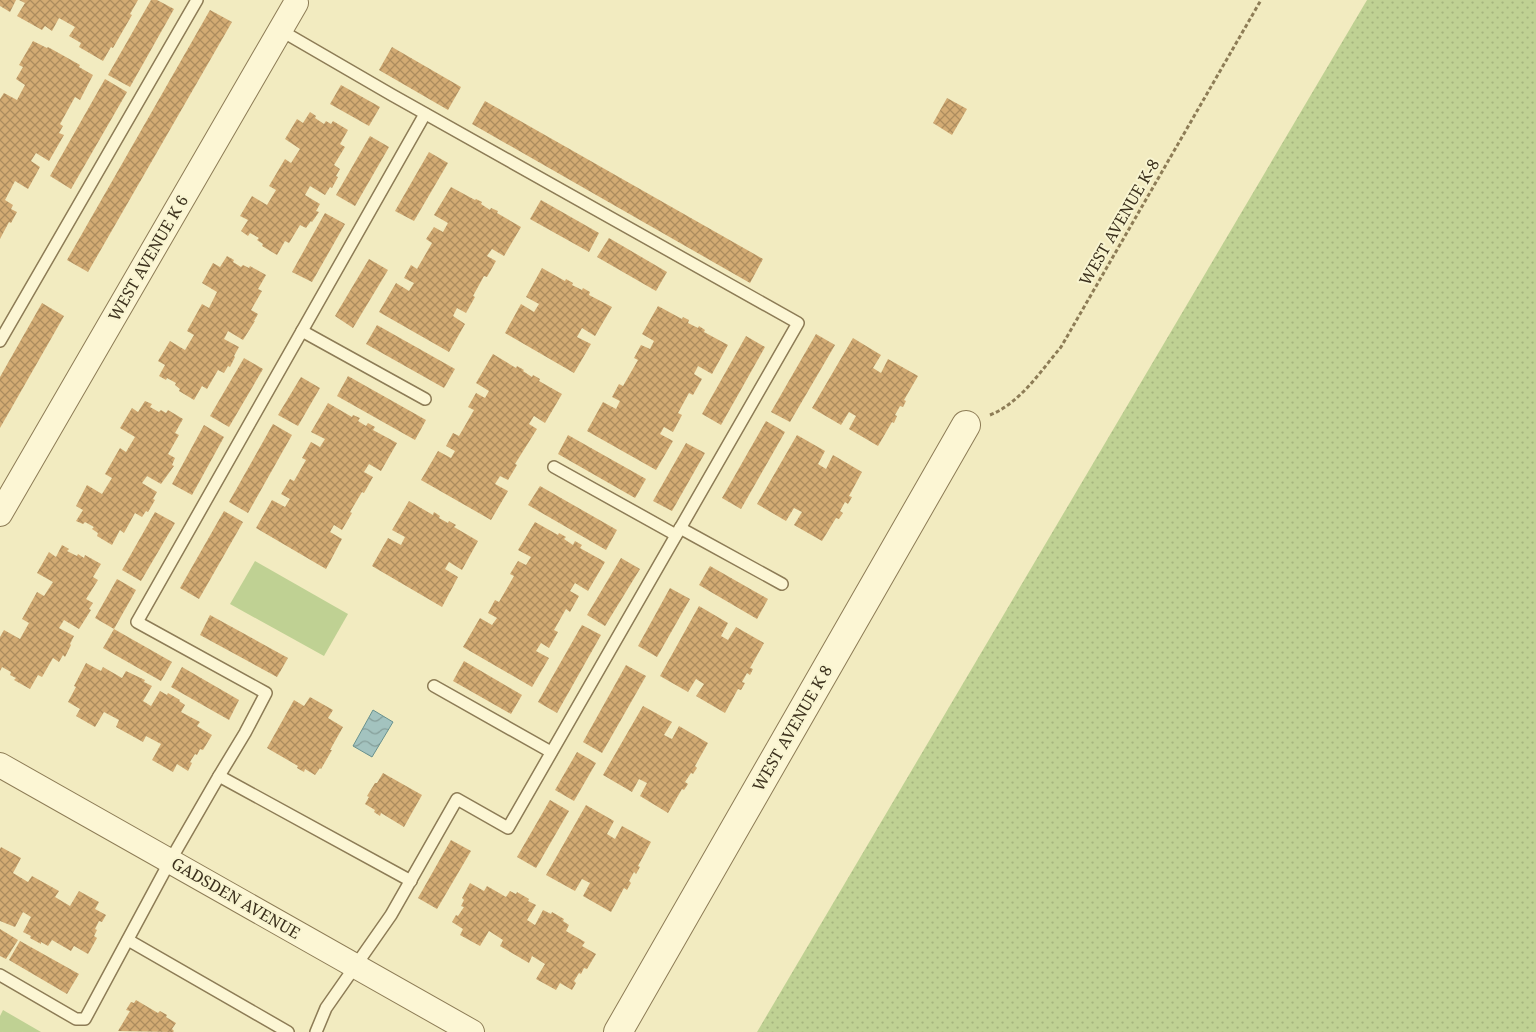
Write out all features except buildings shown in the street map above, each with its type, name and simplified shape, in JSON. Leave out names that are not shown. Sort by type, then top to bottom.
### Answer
[{"type":"street","name":"WEST AVENUE K 6","points":[[0,514],[296,3]]},
{"type":"street","name":"WEST AVENUE K 8","points":[[618,1032],[966,425]]},
{"type":"street","name":"GADSDEN AVENUE","points":[[0,765],[472,1032]]},
{"type":"lane","points":[[0,341],[197,0]]},
{"type":"lane","points":[[280,30],[425,114],[798,323],[508,828],[457,799],[392,915],[326,1008],[316,1032]]},
{"type":"lane","points":[[0,975],[76,1020],[85,1019],[170,861],[266,694],[137,622],[425,114]]},
{"type":"lane","points":[[302,331],[425,399]]},
{"type":"lane","points":[[554,467],[782,584]]},
{"type":"lane","points":[[434,686],[551,752]]},
{"type":"lane","points":[[219,776],[411,880]]},
{"type":"lane","points":[[128,940],[288,1032]]},
{"type":"path","name":"WEST AVENUE K-8","points":[[966,425],[1001,410],[1026,389],[1061,347],[1261,0]]},
{"type":"green space","points":[[1367,0],[1536,0],[1536,1032],[757,1032]]},
{"type":"green space","points":[[255,561],[348,614],[324,656],[230,604]]},
{"type":"green space","points":[[3,1010],[41,1032],[0,1032],[0,1016]]},
{"type":"water","points":[[373,710],[393,722],[372,757],[353,746]]}]
